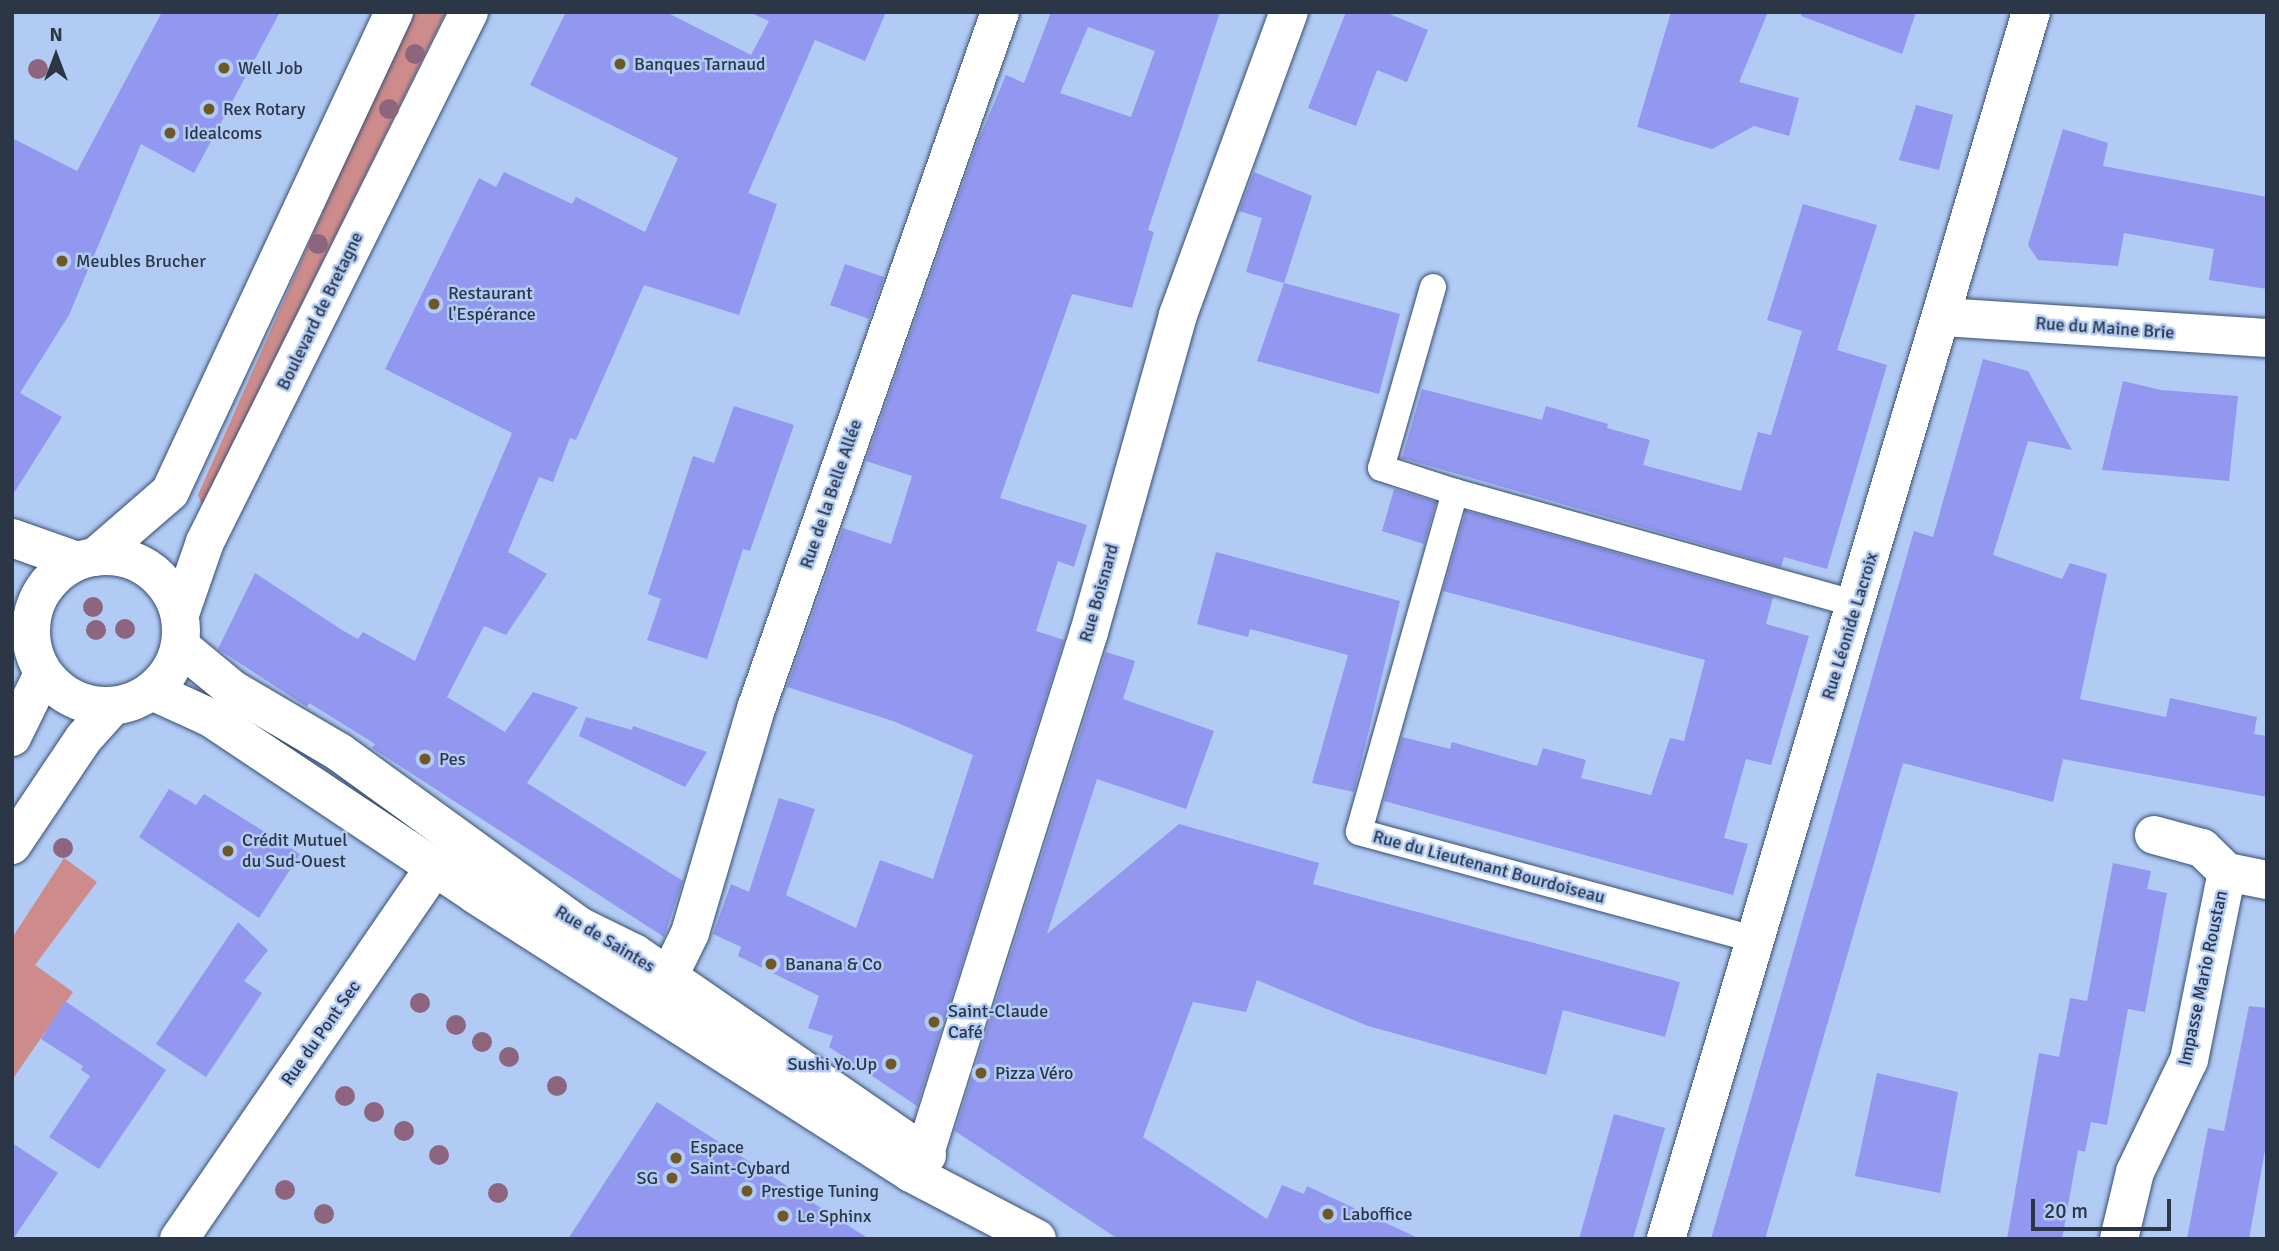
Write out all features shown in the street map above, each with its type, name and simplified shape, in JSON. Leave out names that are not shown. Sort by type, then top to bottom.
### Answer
[{"type":"street","points":[[112,707],[74,700],[43,674],[21,610],[55,575],[86,559],[170,492],[394,12]]},
{"type":"street","name":"Boulevard de Bretagne","points":[[180,630],[205,542],[468,12]]},
{"type":"street","name":"Rue de la Belle Allée","points":[[668,978],[690,933],[757,706],[1000,12]]},
{"type":"street","name":"Rue Boisnard","points":[[918,1163],[1089,632],[1178,315],[1289,12]]},
{"type":"street","name":"Rue Léonide Lacroix","points":[[1666,1239],[1943,317],[2031,12]]},
{"type":"street","name":"Rue du Maine Brie","points":[[1943,317],[2267,338]]},
{"type":"street","points":[[12,538],[86,559],[118,556],[158,576],[180,630],[175,663],[152,691],[112,707],[84,738],[12,845]]},
{"type":"street","name":"Rue de Saintes","points":[[180,630],[232,689],[339,752],[579,926],[634,953],[918,1163]]},
{"type":"street","points":[[12,737],[43,674]]},
{"type":"street","name":"Rue de Saintes","points":[[152,691],[211,718],[438,870],[1033,1236]]},
{"type":"street","name":"Impasse Mario Roustan","points":[[2154,835],[2202,848],[2227,872],[2267,880]]},
{"type":"street","points":[[438,870],[485,858]]},
{"type":"street","name":"Rue du Pont Sec","points":[[179,1239],[430,874],[438,870]]},
{"type":"street","name":"Impasse Mario Roustan","points":[[2119,1239],[2135,1172],[2189,1059],[2227,872]]},
{"type":"lane","points":[[1433,286],[1381,468],[1455,492],[1857,604]]},
{"type":"lane","name":"Rue du Lieutenant Bourdoiseau","points":[[1455,492],[1359,832],[1756,940]]},
{"type":"shaded area","points":[[411,12],[446,12],[202,505],[198,495]]},
{"type":"shaded area","points":[[64,858],[97,882],[35,965],[73,992],[12,1080],[12,938]]},
{"type":"building","points":[[162,12],[280,12],[194,173],[141,144],[69,315],[20,393],[62,417],[12,496],[12,138],[77,171]]},
{"type":"building","points":[[566,12],[666,12],[751,55],[769,21],[749,12],[886,12],[865,61],[815,40],[748,193],[777,204],[739,315],[644,285],[576,440],[570,438],[553,482],[539,477],[508,552],[547,574],[506,635],[484,626],[447,697],[505,732],[533,692],[578,707],[527,783],[683,881],[664,937],[372,748],[375,744],[309,703],[307,707],[218,649],[255,573],[358,639],[363,632],[415,661],[512,433],[385,369],[479,178],[496,187],[504,172],[572,204],[576,197],[645,232],[678,158],[530,85]]},
{"type":"building","points":[[1051,12],[1220,12],[1148,230],[1154,232],[1132,308],[1072,294],[1000,498],[1087,525],[1074,567],[1058,561],[1036,631],[1064,640],[917,1106],[829,1047],[833,1036],[808,1028],[819,996],[738,956],[741,947],[713,934],[731,884],[749,892],[779,798],[815,809],[786,895],[856,928],[880,860],[933,879],[973,755],[893,721],[787,687],[843,528],[891,544],[912,476],[866,461],[978,141],[1006,75],[1024,83]],"holes":[[[1088,27],[1155,51],[1131,117],[1060,93]]]},
{"type":"building","points":[[1346,12],[1385,12],[1428,30],[1407,82],[1377,70],[1356,126],[1308,108]]},
{"type":"building","points":[[1671,12],[1768,12],[1739,82],[1799,98],[1789,136],[1754,126],[1712,149],[1637,127]]},
{"type":"building","points":[[1802,12],[1916,12],[1902,54],[1801,16]]},
{"type":"building","points":[[1916,105],[1953,115],[1939,170],[1899,160]]},
{"type":"building","points":[[2063,129],[2108,143],[2103,166],[2267,197],[2267,289],[2209,280],[2214,249],[2124,233],[2118,266],[2038,260],[2028,245]]},
{"type":"building","points":[[1254,172],[1312,196],[1284,283],[1246,272],[1262,218],[1239,211]]},
{"type":"building","points":[[1803,204],[1877,225],[1837,350],[1887,365],[1827,569],[1784,557],[1781,567],[1402,458],[1422,389],[1542,420],[1546,406],[1608,424],[1607,428],[1650,440],[1643,465],[1741,491],[1758,432],[1771,435],[1802,331],[1767,320]]},
{"type":"building","points":[[845,264],[884,277],[869,319],[830,305]]},
{"type":"building","points":[[1284,283],[1400,314],[1379,394],[1257,361]]},
{"type":"building","points":[[1983,359],[2028,371],[2072,450],[2028,441],[1993,555],[2062,579],[2070,563],[2107,574],[2080,699],[2166,717],[2170,698],[2257,717],[2254,734],[2267,736],[2267,797],[2063,759],[2053,802],[1903,763],[1765,1239],[1711,1239],[1914,531],[1933,537]]},
{"type":"building","points":[[2123,381],[2161,390],[2238,396],[2229,481],[2102,470]]},
{"type":"building","points":[[734,406],[794,425],[750,551],[743,549],[707,659],[647,640],[661,599],[648,594],[693,456],[714,463]]},
{"type":"building","points":[[1394,489],[1436,502],[1424,544],[1382,531]]},
{"type":"building","points":[[1466,511],[1773,597],[1766,624],[1809,636],[1771,765],[1746,759],[1724,838],[1748,844],[1733,895],[1384,801],[1402,737],[1450,749],[1452,742],[1537,766],[1543,748],[1586,760],[1581,778],[1651,795],[1670,738],[1684,741],[1705,660],[1443,591]]},
{"type":"building","points":[[1216,552],[1400,601],[1354,792],[1312,783],[1348,655],[1250,629],[1248,637],[1197,624]]},
{"type":"building","points":[[1106,652],[1135,661],[1123,699],[1214,731],[1186,809],[1097,779],[1047,934],[1179,824],[1319,863],[1313,884],[1680,982],[1665,1037],[1563,1010],[1546,1075],[1368,1026],[1257,980],[1246,1012],[1193,1002],[1143,1137],[1267,1219],[1282,1185],[1304,1194],[1307,1186],[1420,1239],[1118,1239],[955,1131]]},
{"type":"building","points":[[586,717],[632,730],[633,726],[707,752],[685,787],[579,736]]},
{"type":"building","name":"Crédit Mutuel du Sud-Ouest","points":[[169,789],[196,805],[204,794],[300,854],[259,918],[139,837]]},
{"type":"building","points":[[2113,863],[2151,871],[2147,889],[2167,893],[2145,1012],[2128,1009],[2107,1125],[2091,1122],[2085,1152],[2078,1150],[2062,1239],[2007,1239],[2039,1053],[2059,1057],[2070,998],[2087,1001]]},
{"type":"building","points":[[238,922],[268,950],[244,981],[262,993],[206,1077],[156,1044]]},
{"type":"building","points":[[65,1001],[166,1070],[99,1169],[49,1137],[90,1076],[81,1070],[83,1066],[41,1039]]},
{"type":"building","points":[[2249,1006],[2267,1008],[2267,1139],[2249,1239],[2187,1239],[2208,1128],[2224,1131]]},
{"type":"building","points":[[1877,1073],[1958,1092],[1940,1193],[1855,1176]]},
{"type":"building","name":"Espace Saint-Cybard","points":[[657,1102],[869,1239],[568,1239]]},
{"type":"building","points":[[1614,1114],[1665,1128],[1633,1239],[1579,1239]]},
{"type":"building","points":[[12,1143],[58,1173],[13,1239],[12,1239]]},
{"type":"place","name":"Banques Tarnaud","points":[[620,64]]},
{"type":"place","name":"Well Job","points":[[224,68]]},
{"type":"place","name":"Rex Rotary","points":[[209,109]]},
{"type":"place","name":"Idealcoms","points":[[170,133]]},
{"type":"place","name":"Meubles Brucher","points":[[62,261]]},
{"type":"place","name":"Restaurant l'Espérance","points":[[434,304]]},
{"type":"place","name":"Pes","points":[[425,759]]},
{"type":"place","name":"Crédit Mutuel du Sud-Ouest","points":[[228,851]]},
{"type":"place","name":"Banana & Co","points":[[771,964]]},
{"type":"place","name":"Saint-Claude Café","points":[[934,1022]]},
{"type":"place","name":"Sushi Yo.Up","points":[[891,1064]]},
{"type":"place","name":"Pizza Véro","points":[[981,1073]]},
{"type":"place","name":"Espace Saint-Cybard","points":[[676,1158]]},
{"type":"place","name":"SG","points":[[672,1178]]},
{"type":"place","name":"Prestige Tuning","points":[[747,1191]]},
{"type":"place","name":"Laboffice","points":[[1328,1214]]},
{"type":"place","name":"Le Sphinx","points":[[783,1216]]}]
